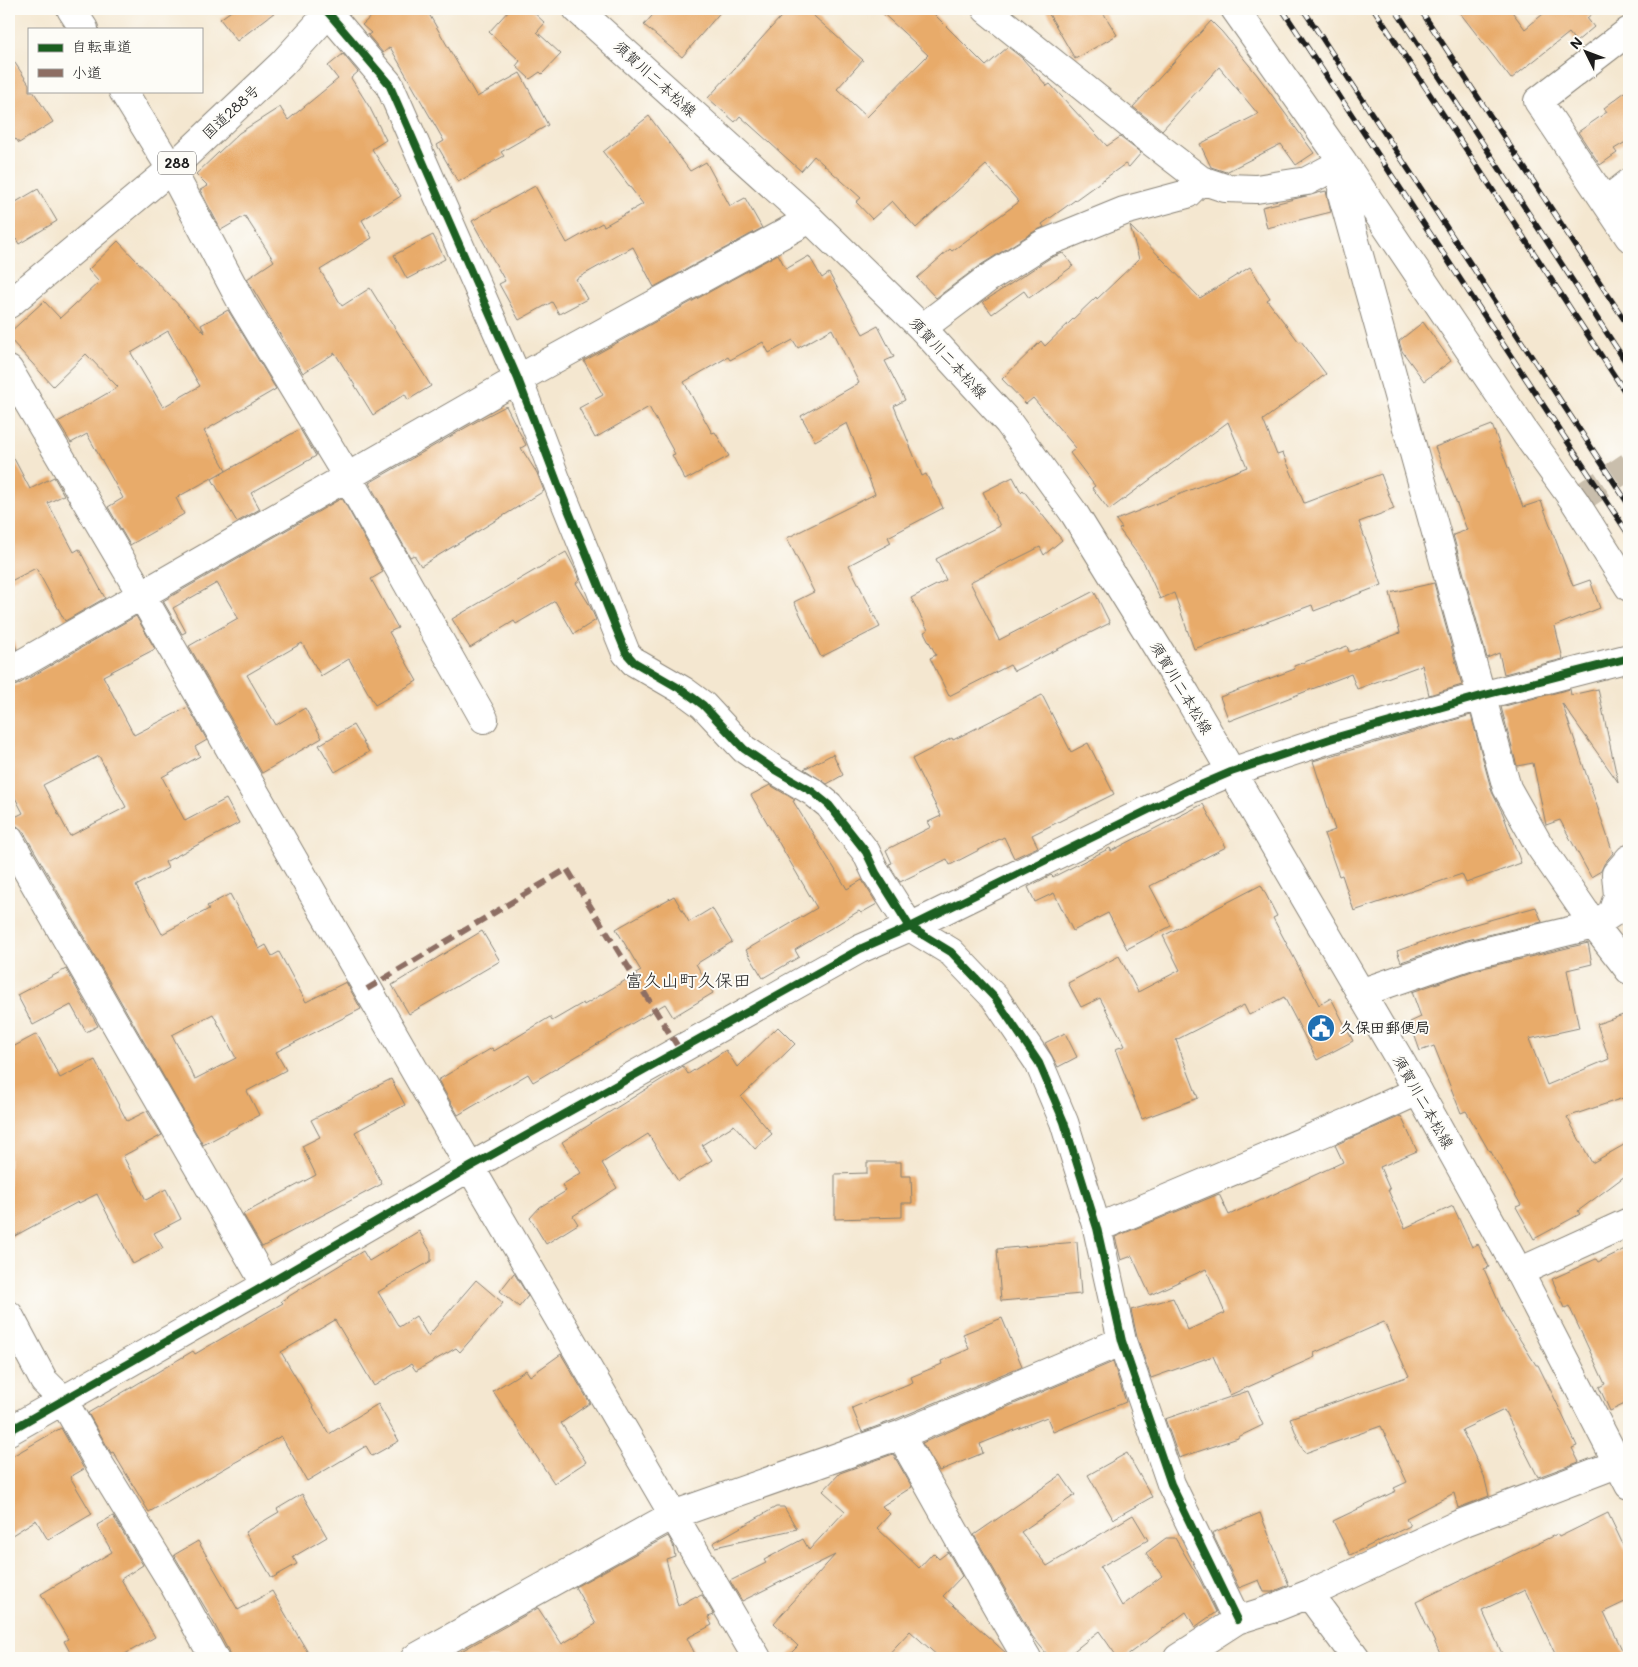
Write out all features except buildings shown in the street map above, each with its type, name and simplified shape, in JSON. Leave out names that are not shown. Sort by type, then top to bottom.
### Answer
[{"type":"main road","points":[[72,9],[83,28]]},
{"type":"main road","name":"須賀川二本松線","points":[[577,9],[810,219],[922,328],[1008,422],[1074,513],[1186,694],[1418,1091],[1519,1272],[1625,1469]]},
{"type":"main road","points":[[986,9],[1201,180],[1226,188],[1256,189],[1308,181],[1343,162]]},
{"type":"main road","points":[[1234,9],[1343,162],[1526,434],[1577,500],[1629,587]]},
{"type":"main road","points":[[329,10],[388,84],[518,379],[559,488],[626,653],[634,662],[684,690],[703,705],[744,749],[813,792],[829,805],[866,852],[876,873],[910,927],[951,952],[995,998],[1039,1063],[1064,1122],[1097,1228],[1122,1340],[1171,1484],[1237,1620]]},
{"type":"main road","name":"国道288号","points":[[9,304],[171,169],[282,64],[329,10]]},
{"type":"main road","points":[[1629,31],[1538,101],[1629,237]]},
{"type":"main road","points":[[124,92],[171,169],[243,305],[348,478],[484,718]]},
{"type":"main road","points":[[1343,162],[1342,194],[1507,788],[1540,845],[1594,925],[1629,970]]},
{"type":"main road","points":[[922,328],[987,279],[1043,244],[1124,211],[1187,194],[1201,180]]},
{"type":"main road","points":[[1606,201],[1629,182]]},
{"type":"main road","points":[[9,671],[518,379],[810,219]]},
{"type":"main road","points":[[9,370],[142,594],[470,1167],[756,1658]]},
{"type":"main road","points":[[9,1431],[470,1167],[860,949],[910,927],[1189,790],[1231,772],[1330,739],[1480,696],[1629,658]]},
{"type":"main road","points":[[9,839],[266,1285]]},
{"type":"main road","points":[[1360,993],[1471,955],[1594,925],[1612,913],[1618,896],[1616,874],[1629,860]]},
{"type":"main road","points":[[1097,1228],[1354,1120],[1418,1091]]},
{"type":"main road","points":[[1519,1272],[1629,1222]]},
{"type":"main road","points":[[9,1315],[44,1381],[63,1400],[100,1465],[175,1587],[214,1658]]},
{"type":"main road","points":[[416,1658],[673,1515],[900,1435],[1122,1340]]},
{"type":"main road","points":[[900,1435],[996,1607],[1027,1658]]},
{"type":"main road","points":[[1178,1658],[1237,1620],[1309,1594],[1458,1525],[1625,1469]]},
{"type":"main road","points":[[1309,1594],[1356,1658]]},
{"type":"tunnel","points":[[1579,499],[1629,466]]},
{"type":"railway","points":[[1282,9],[1629,535]]},
{"type":"railway","points":[[1303,9],[1629,505]]},
{"type":"railway","points":[[1374,9],[1629,398]]},
{"type":"railway","points":[[1395,9],[1629,367]]},
{"type":"railway","points":[[1420,9],[1629,327]]},
{"type":"marked path","points":[[367,989],[567,869],[680,1050]]},
{"type":"cycle path","points":[[325,9],[389,84],[518,379],[626,653],[634,662],[684,691],[703,705],[744,749],[813,792],[829,805],[866,852],[876,873],[910,927],[951,952],[995,998],[1039,1063],[1064,1122],[1097,1228],[1122,1341],[1171,1484],[1237,1620]]},
{"type":"cycle path","points":[[9,1431],[470,1167],[860,949],[910,927],[1189,790],[1231,772],[1330,739],[1481,696],[1629,658]]},
{"type":"place","name":"久保田郵便局","points":[[1321,1028]]},
{"type":"district","name":"富久山町久保田","points":[[688,981]]}]
